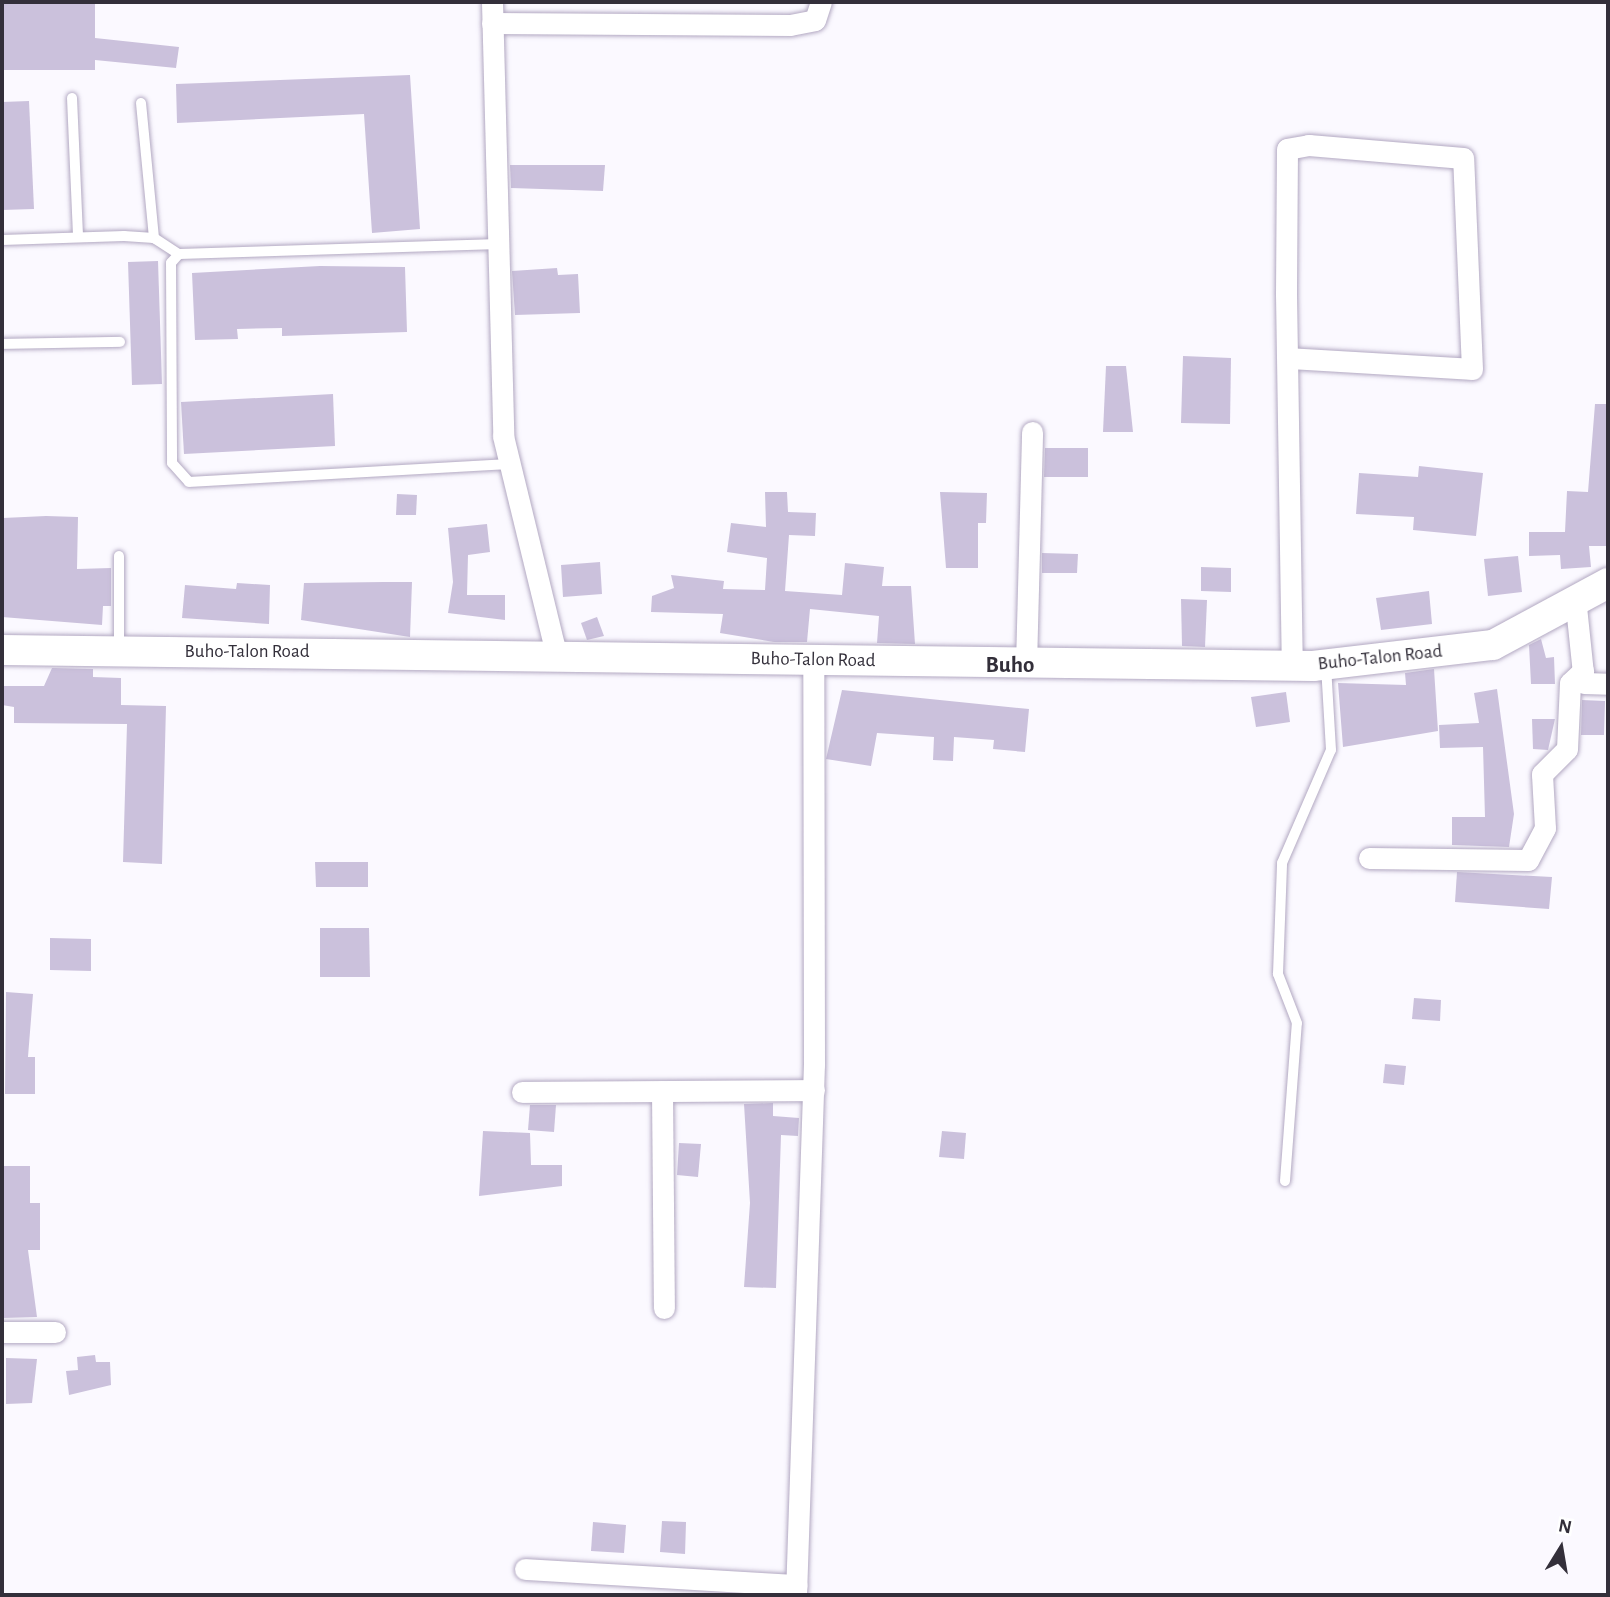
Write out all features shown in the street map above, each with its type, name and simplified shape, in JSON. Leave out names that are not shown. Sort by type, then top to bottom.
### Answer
[{"type":"street","points":[[492,2],[508,464],[556,654]]},
{"type":"street","points":[[492,23],[790,25],[815,20],[821,2]]},
{"type":"street","points":[[1288,358],[1472,369],[1463,158],[1310,145],[1287,149],[1288,358],[1292,666]]},
{"type":"street","points":[[1026,665],[1032,432]]},
{"type":"street","name":"Buho-Talon Road","points":[[2,650],[556,654],[1026,665],[1326,665],[1493,645],[1575,597],[1608,583]]},
{"type":"street","points":[[1575,597],[1584,683],[1608,684]]},
{"type":"street","points":[[525,1569],[797,1590],[814,1090],[813,660]]},
{"type":"street","points":[[1369,858],[1528,860],[1545,828],[1542,774],[1567,749],[1570,683],[1583,671]]},
{"type":"street","points":[[522,1092],[814,1090]]},
{"type":"street","points":[[662,1091],[664,1308]]},
{"type":"street","points":[[2,1332],[55,1332]]},
{"type":"lane","points":[[72,98],[78,237]]},
{"type":"lane","points":[[141,103],[154,238]]},
{"type":"lane","points":[[2,240],[154,238],[178,254],[499,244]]},
{"type":"lane","points":[[178,254],[171,263],[172,463],[189,482],[508,464]]},
{"type":"lane","points":[[2,344],[120,342]]},
{"type":"lane","points":[[119,556],[119,651]]},
{"type":"lane","points":[[1286,1181],[1297,1023],[1278,974],[1282,863],[1331,750],[1326,665]]},
{"type":"building","points":[[2,2],[95,2],[95,38],[179,47],[176,68],[95,60],[95,70],[2,70]]},
{"type":"building","points":[[410,75],[420,229],[372,233],[364,114],[177,123],[176,84]]},
{"type":"building","points":[[29,101],[34,209],[2,210],[2,102]]},
{"type":"building","points":[[510,165],[605,165],[603,191],[511,188]]},
{"type":"building","points":[[158,261],[162,384],[132,385],[128,262]]},
{"type":"building","points":[[320,266],[405,267],[407,332],[282,336],[282,328],[237,329],[238,339],[195,340],[192,273]]},
{"type":"building","points":[[557,268],[558,275],[578,274],[580,313],[515,315],[512,271]]},
{"type":"building","points":[[1183,356],[1231,358],[1230,424],[1181,423]]},
{"type":"building","points":[[1106,366],[1126,366],[1133,432],[1103,432]]},
{"type":"building","points":[[333,394],[335,446],[184,454],[181,402]]},
{"type":"building","points":[[1595,404],[1608,404],[1608,546],[1589,546],[1591,567],[1561,569],[1560,555],[1529,556],[1529,532],[1565,532],[1567,491],[1588,492]]},
{"type":"building","points":[[1045,448],[1088,448],[1088,477],[1044,477]]},
{"type":"building","points":[[1419,466],[1483,473],[1476,536],[1413,530],[1414,517],[1356,514],[1359,473],[1418,477]]},
{"type":"building","points":[[765,492],[787,492],[788,512],[816,513],[815,536],[789,535],[785,591],[842,595],[845,563],[884,567],[882,586],[911,586],[915,644],[877,643],[879,616],[810,609],[807,642],[774,642],[720,633],[723,614],[651,612],[652,596],[674,588],[671,575],[724,581],[723,589],[765,590],[767,558],[727,552],[731,523],[766,527]]},
{"type":"building","points":[[940,492],[987,493],[986,523],[978,523],[978,568],[946,568]]},
{"type":"building","points":[[397,494],[417,495],[416,515],[396,515]]},
{"type":"building","points":[[78,517],[77,569],[111,568],[111,606],[103,606],[102,625],[2,617],[3,518]]},
{"type":"building","points":[[487,524],[490,552],[468,555],[467,595],[505,595],[505,620],[448,613],[453,582],[448,528]]},
{"type":"building","points":[[1042,553],[1078,554],[1077,573],[1042,573]]},
{"type":"building","points":[[1518,556],[1522,592],[1488,596],[1484,559]]},
{"type":"building","points":[[600,562],[602,594],[563,597],[561,565]]},
{"type":"building","points":[[1201,567],[1231,568],[1231,592],[1201,591]]},
{"type":"building","points":[[412,582],[410,637],[301,620],[304,583]]},
{"type":"building","points":[[237,583],[270,585],[269,624],[182,618],[185,585],[236,589]]},
{"type":"building","points":[[1429,591],[1432,624],[1381,630],[1376,598]]},
{"type":"building","points":[[1181,599],[1207,600],[1205,647],[1182,646]]},
{"type":"building","points":[[597,617],[604,636],[587,640],[581,623]]},
{"type":"building","points":[[1541,639],[1546,658],[1554,657],[1555,684],[1531,684],[1529,645]]},
{"type":"building","points":[[52,668],[93,669],[93,677],[121,678],[121,705],[166,706],[162,864],[123,862],[127,724],[14,723],[14,707],[2,705],[2,686],[44,686]]},
{"type":"building","points":[[1434,669],[1438,731],[1343,747],[1338,683],[1406,685],[1405,673]]},
{"type":"building","points":[[1497,689],[1514,814],[1509,847],[1452,845],[1452,817],[1485,817],[1483,747],[1440,748],[1439,725],[1479,723],[1474,693]]},
{"type":"building","points":[[842,690],[1029,709],[1025,752],[993,749],[994,740],[954,737],[953,761],[933,760],[934,737],[877,733],[871,766],[826,759]]},
{"type":"building","points":[[1286,692],[1290,722],[1256,727],[1251,697]]},
{"type":"building","points":[[1582,700],[1605,701],[1604,735],[1581,735]]},
{"type":"building","points":[[1532,719],[1555,719],[1548,750],[1533,749]]},
{"type":"building","points":[[315,862],[368,862],[368,887],[316,887]]},
{"type":"building","points":[[1457,872],[1552,877],[1549,909],[1455,902]]},
{"type":"building","points":[[320,928],[369,928],[370,977],[320,977]]},
{"type":"building","points":[[50,938],[91,939],[91,971],[50,970]]},
{"type":"building","points":[[6,992],[33,994],[28,1057],[35,1057],[35,1094],[5,1094]]},
{"type":"building","points":[[1414,998],[1441,1000],[1440,1021],[1412,1019]]},
{"type":"building","points":[[1385,1064],[1406,1066],[1404,1085],[1383,1083]]},
{"type":"building","points":[[773,1103],[773,1116],[799,1118],[798,1136],[781,1135],[776,1288],[744,1287],[750,1203],[744,1104]]},
{"type":"building","points":[[530,1105],[556,1105],[554,1132],[528,1130]]},
{"type":"building","points":[[483,1131],[530,1133],[531,1165],[562,1165],[562,1186],[479,1196]]},
{"type":"building","points":[[942,1131],[966,1133],[964,1159],[939,1157]]},
{"type":"building","points":[[679,1143],[701,1144],[698,1177],[677,1175]]},
{"type":"building","points":[[2,1166],[30,1166],[30,1203],[40,1203],[40,1250],[28,1250],[37,1317],[2,1318]]},
{"type":"building","points":[[95,1355],[96,1362],[110,1362],[111,1385],[69,1395],[66,1371],[78,1370],[77,1357]]},
{"type":"building","points":[[6,1358],[37,1359],[32,1403],[6,1404]]},
{"type":"building","points":[[662,1521],[686,1522],[685,1554],[660,1552]]},
{"type":"building","points":[[593,1522],[626,1525],[624,1553],[591,1551]]},
{"type":"district","name":"Buho","points":[[1010,666]]}]
